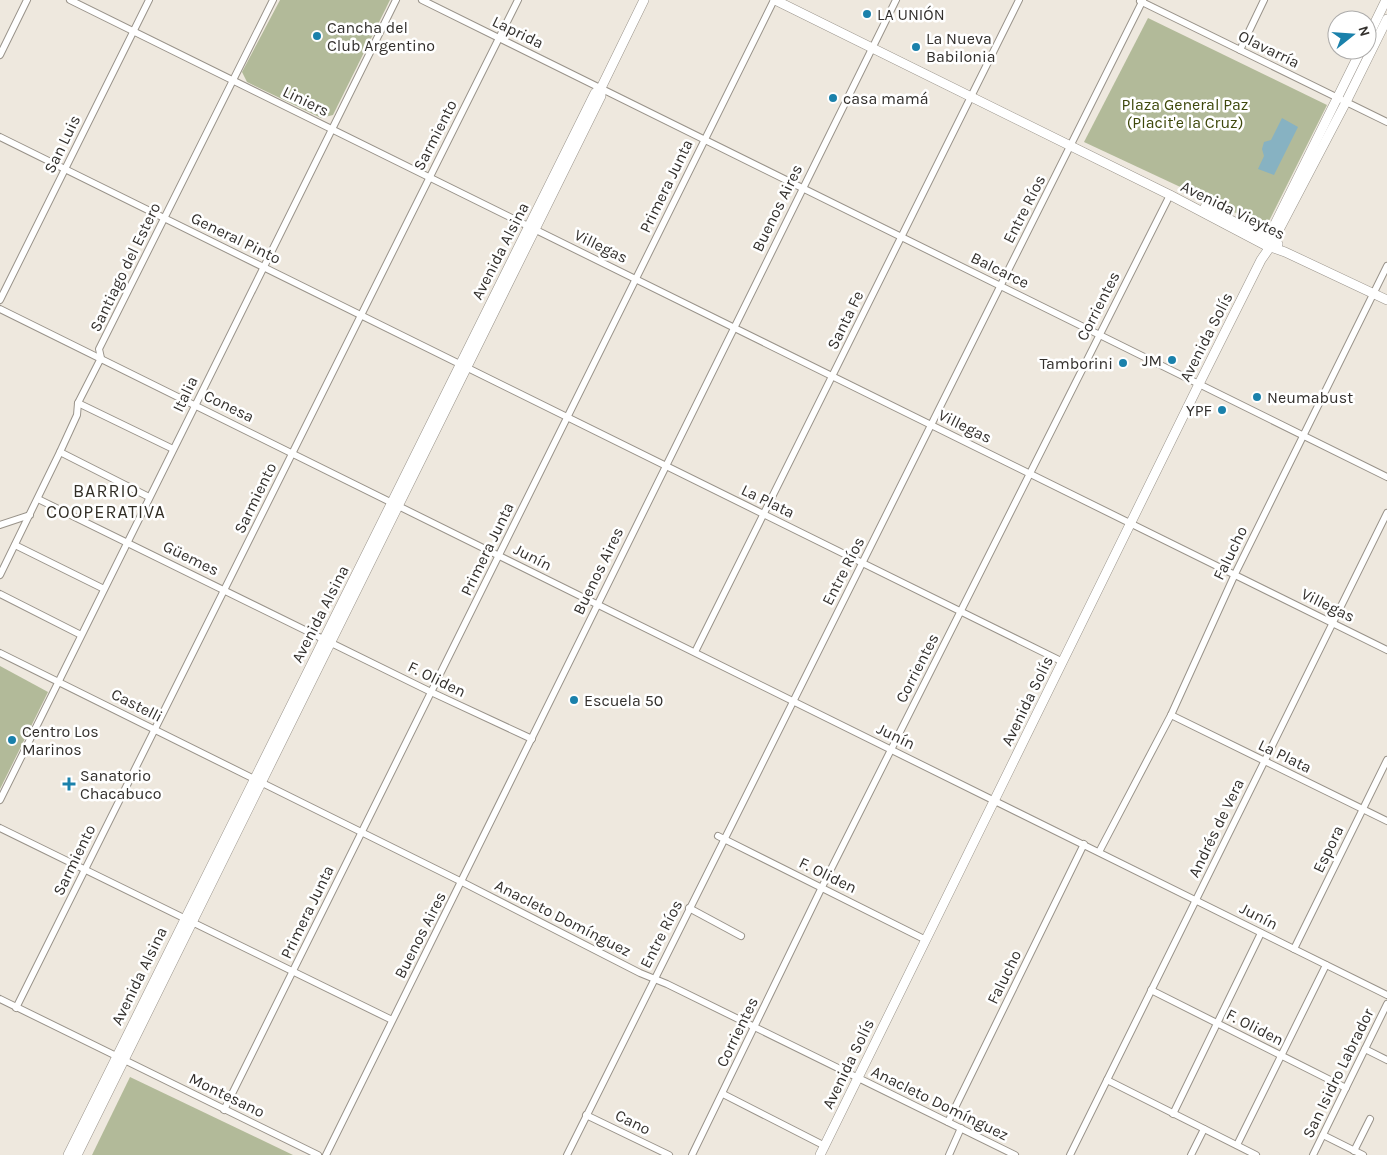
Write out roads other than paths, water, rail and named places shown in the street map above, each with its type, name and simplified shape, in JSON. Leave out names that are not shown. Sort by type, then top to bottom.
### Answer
[{"type":"street","points":[[0,55],[27,0]]},
{"type":"street","name":"Liniers","points":[[70,0],[532,228]]},
{"type":"street","name":"San Luis","points":[[0,300],[149,0]]},
{"type":"street","name":"Santiago del Estero","points":[[0,575],[77,414],[78,402],[100,358],[99,349],[272,0]]},
{"type":"street","name":"Italia","points":[[0,800],[396,0]]},
{"type":"street","name":"Laprida","points":[[422,0],[601,88]]},
{"type":"street","name":"Sarmiento","points":[[16,1008],[518,0]]},
{"type":"street","name":"Avenida Alsina","points":[[68,1155],[120,1059],[532,228],[601,96],[601,88],[644,0]]},
{"type":"street","name":"Avenida Vieytes","points":[[774,0],[973,95],[1269,243]]},
{"type":"street","name":"Primera Junta","points":[[224,1110],[774,0]]},
{"type":"street","name":"Avenida Vieytes","points":[[787,0],[873,47]]},
{"type":"street","name":"Buenos Aires","points":[[326,1155],[896,0]]},
{"type":"street","name":"Santa Fe","points":[[695,652],[1019,0]]},
{"type":"street","points":[[1240,50],[1264,0]]},
{"type":"street","points":[[1377,18],[1386,0]]},
{"type":"street","name":"Olavarría","points":[[1141,1],[1387,122]]},
{"type":"street","name":"Entre Ríos","points":[[567,1155],[689,908],[721,838],[794,700],[932,425],[1072,145],[1141,1]]},
{"type":"street","name":"Avenida Solís","points":[[820,1155],[1269,243],[1342,100],[1387,20]]},
{"type":"street","name":"Avenida Solís","points":[[1342,100],[1357,60]]},
{"type":"street","name":"Balcarce","points":[[601,88],[1387,477]]},
{"type":"street","name":"General Pinto","points":[[0,137],[464,366]]},
{"type":"street","name":"Avenida Vieytes","points":[[1072,145],[1285,252],[1387,300]]},
{"type":"street","name":"Corrientes","points":[[692,1155],[822,887],[1170,195]]},
{"type":"street","name":"Villegas","points":[[532,228],[1387,650]]},
{"type":"street","name":"Falucho","points":[[1098,852],[1171,715],[1235,574],[1387,266]]},
{"type":"street","name":"Conesa","points":[[0,309],[396,503]]},
{"type":"street","name":"La Plata","points":[[464,366],[1063,662]]},
{"type":"street","points":[[78,402],[173,450]]},
{"type":"street","points":[[60,452],[150,497]]},
{"type":"street","name":"Güemes","points":[[38,499],[328,641]]},
{"type":"street","name":"Junín","points":[[396,503],[1387,995]]},
{"type":"street","name":"Andrés de Vera","points":[[1070,1155],[1387,512]]},
{"type":"street","points":[[0,525],[30,515]]},
{"type":"street","points":[[15,545],[104,589]]},
{"type":"street","points":[[0,594],[81,635]]},
{"type":"street","name":"F. Oliden","points":[[328,641],[532,739]]},
{"type":"street","name":"Castelli","points":[[0,653],[258,781]]},
{"type":"street","name":"La Plata","points":[[1171,715],[1387,821]]},
{"type":"street","name":"Espora","points":[[1294,949],[1387,760]]},
{"type":"street","name":"Anacleto Domínguez","points":[[258,781],[654,979],[1015,1155]]},
{"type":"street","points":[[0,828],[392,1020]]},
{"type":"street","name":"F. Oliden","points":[[721,838],[926,940]]},
{"type":"street","name":"Falucho","points":[[948,1122],[1084,844]]},
{"type":"street","points":[[689,908],[741,936]]},
{"type":"street","points":[[1173,1114],[1262,933]]},
{"type":"street","points":[[1236,1145],[1326,965]]},
{"type":"street","name":"F. Oliden","points":[[1151,990],[1346,1088]]},
{"type":"street","name":"Montesano","points":[[0,999],[318,1155]]},
{"type":"street","name":"San Isidro Labrador","points":[[1314,1155],[1387,1004]]},
{"type":"street","points":[[1365,1049],[1387,1060]]},
{"type":"street","name":"Avenida Alsina","points":[[78,1155],[120,1059]]},
{"type":"street","points":[[1107,1080],[1256,1155]]},
{"type":"street","points":[[723,1094],[825,1146]]},
{"type":"street","name":"Cano","points":[[586,1114],[669,1155]]},
{"type":"street","points":[[1354,1150],[1370,1119]]},
{"type":"street","points":[[949,1155],[961,1128]]},
{"type":"street","points":[[1191,1155],[1204,1129]]},
{"type":"street","points":[[1323,1135],[1363,1155]]},
{"type":"water","points":[[1282,118],[1298,127],[1274,175],[1258,169],[1264,156],[1262,149],[1264,142],[1271,140]]},
{"type":"place","name":"LA UNIÓN","points":[[867,14]]},
{"type":"place","name":"Cancha del Club Argentino","points":[[317,36]]},
{"type":"place","name":"La Nueva Babilonia","points":[[916,47]]},
{"type":"place","name":"casa mamá","points":[[833,98]]},
{"type":"place","name":"JM","points":[[1172,360]]},
{"type":"place","name":"Tamborini","points":[[1123,363]]},
{"type":"place","name":"Neumabust","points":[[1257,397]]},
{"type":"place","name":"YPF","points":[[1222,410]]},
{"type":"place","name":"Escuela 50","points":[[574,700]]},
{"type":"place","name":"Centro Los Marinos","points":[[12,740]]},
{"type":"place","name":"Sanatorio Chacabuco","points":[[69,784]]},
{"type":"district","name":"BARRIO COOPERATIVA","points":[[106,501]]},
{"type":"park label","name":"Plaza General Paz (Placit'e la Cruz)","points":[[1185,113]]}]
